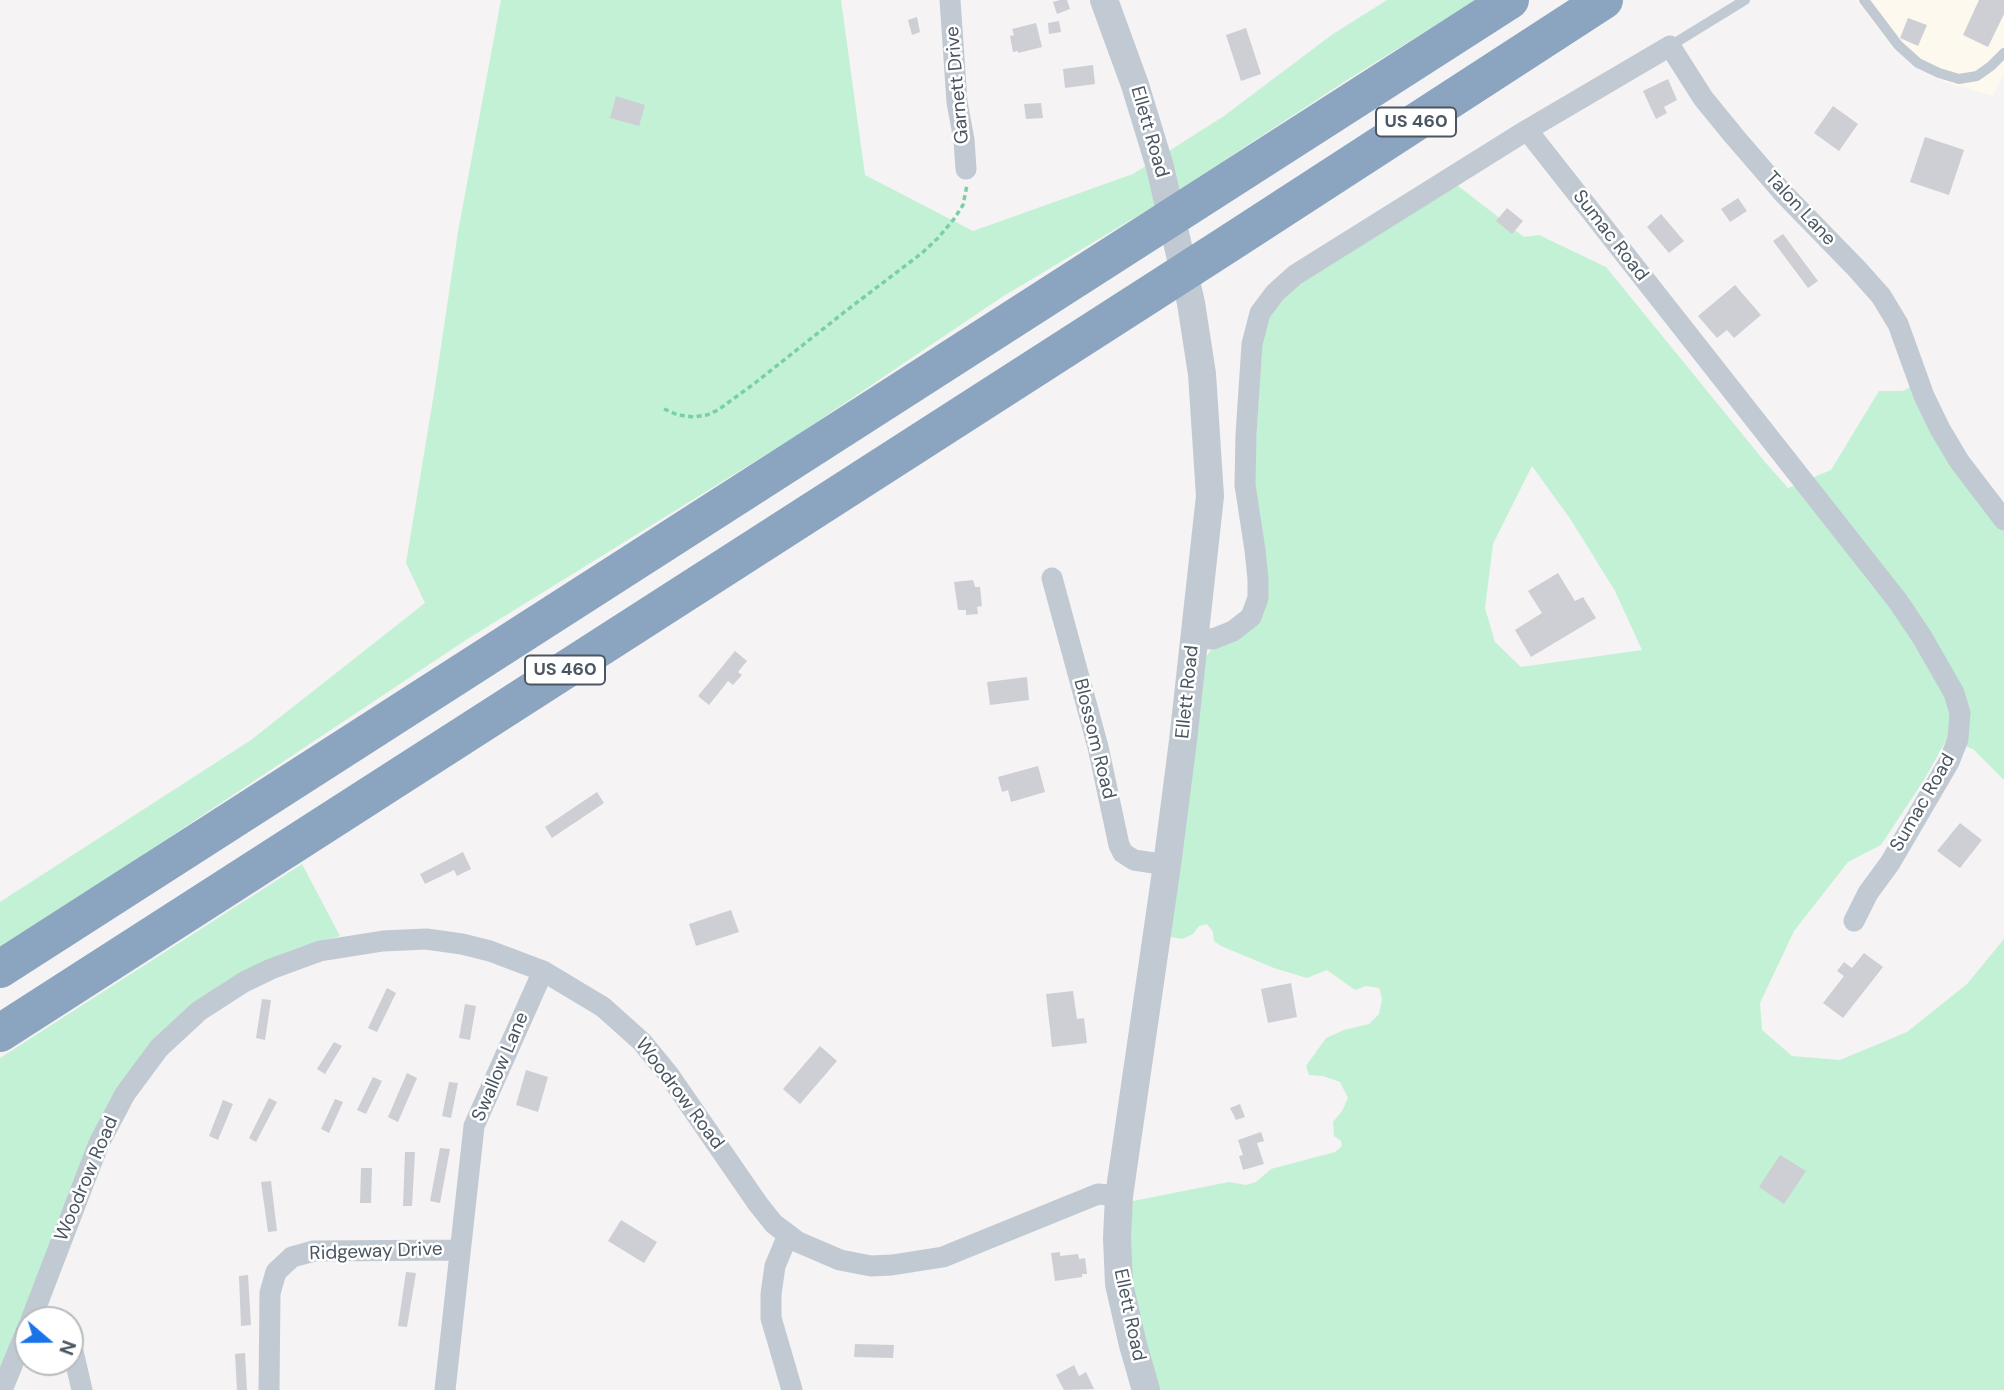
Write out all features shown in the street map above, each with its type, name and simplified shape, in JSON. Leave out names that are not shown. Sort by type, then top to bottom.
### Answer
[{"type":"highway","name":"US 460","points":[[0,969],[1510,0]]},
{"type":"highway","name":"US 460","points":[[0,1033],[1604,0]]},
{"type":"street","name":"Garnett Drive","points":[[950,0],[957,102],[966,169]]},
{"type":"street","name":"Ellett Road","points":[[1104,0],[1135,85],[1160,167],[1191,303],[1202,374],[1210,496],[1167,865],[1119,1196],[1119,1284],[1146,1390]]},
{"type":"street","points":[[1194,638],[1213,639],[1233,631],[1251,617],[1258,598],[1255,550],[1245,485],[1249,377],[1252,344],[1260,313],[1275,293],[1295,275],[1527,130],[1670,46]]},
{"type":"street","name":"Talon Lane","points":[[1670,46],[1703,97],[1734,135],[1784,194],[1881,296],[1898,324],[1924,396],[1940,429],[1959,461],[2004,520]]},
{"type":"street","name":"Sumac Road","points":[[1527,130],[1897,600],[1954,693],[1960,713],[1958,739],[1950,762],[1889,863],[1868,892],[1854,921]]},
{"type":"street","name":"Blossom Road","points":[[1052,578],[1098,747],[1119,845],[1123,853],[1134,860],[1167,865]]},
{"type":"street","name":"Woodrow Road","points":[[39,1306],[99,1143],[125,1094],[159,1048],[199,1011],[262,973],[320,951],[383,941],[426,939],[462,944],[507,957],[542,971],[603,1007],[642,1042],[685,1096],[774,1224],[811,1248],[840,1260],[892,1265],[943,1257],[1098,1194],[1119,1196]]},
{"type":"street","name":"Swallow Lane","points":[[460,1250],[474,1126],[542,971]]},
{"type":"street","points":[[788,1235],[775,1266],[771,1318],[792,1390]]},
{"type":"street","name":"Ridgeway Drive","points":[[270,1390],[270,1293],[276,1272],[292,1257],[314,1251],[460,1250],[445,1390]]},
{"type":"street","name":"Woodrow Road","points":[[2,1390],[14,1363]]},
{"type":"lane","points":[[1670,46],[1745,0]]},
{"type":"lane","points":[[1864,0],[1898,45],[1918,63],[1939,73],[1959,79],[1977,76],[2004,53]]},
{"type":"path","points":[[664,410],[694,417],[718,410],[897,274],[938,238],[954,219],[963,205],[967,184],[966,169]]},
{"type":"shaded area","points":[[1856,0],[2004,0],[2004,74],[1993,96],[1944,82],[1917,67],[1892,47]]},
{"type":"green space","points":[[501,0],[841,0],[865,175],[973,231],[1133,174],[1149,164],[1159,203],[1002,297],[796,436],[469,638],[0,950],[0,902],[251,740],[425,603],[406,563],[458,232]]},
{"type":"green space","points":[[1387,0],[1476,0],[1347,80],[1179,190],[1169,151],[1224,116],[1333,34]]},
{"type":"green space","points":[[1457,185],[1524,237],[1539,235],[1606,267],[1788,488],[1831,470],[1879,391],[1903,391],[1916,384],[2004,527],[2004,780],[1973,749],[1947,739],[1924,780],[1881,845],[1848,862],[1794,931],[1760,1003],[1762,1030],[1792,1056],[1840,1060],[1907,1032],[1967,984],[2004,939],[2004,1390],[1154,1390],[1131,1300],[1128,1202],[1229,1182],[1246,1185],[1256,1182],[1271,1169],[1335,1152],[1342,1146],[1341,1141],[1334,1136],[1333,1122],[1348,1098],[1340,1082],[1323,1076],[1309,1075],[1306,1066],[1326,1038],[1369,1024],[1379,1014],[1382,999],[1379,988],[1366,986],[1355,990],[1327,970],[1307,978],[1274,968],[1221,946],[1214,941],[1213,932],[1207,924],[1199,926],[1193,934],[1182,939],[1171,937],[1167,929],[1202,662],[1211,650],[1224,641],[1251,630],[1253,487],[1263,331],[1270,312],[1306,278]],"holes":[[[1532,466],[1571,520],[1615,591],[1642,650],[1521,667],[1495,642],[1485,608],[1493,544]]]},
{"type":"green space","points":[[302,864],[340,936],[262,962],[150,1046],[32,1306],[14,1306],[14,1346],[0,1377],[0,1058]]},
{"type":"building","points":[[1067,0],[1070,9],[1057,14],[1053,2]]},
{"type":"building","points":[[1979,0],[2004,0],[2004,14],[1988,47],[1963,35]]},
{"type":"building","points":[[917,17],[920,32],[912,35],[908,20]]},
{"type":"building","points":[[1908,18],[1927,25],[1918,46],[1900,38]]},
{"type":"building","points":[[1059,21],[1061,32],[1049,34],[1048,23]]},
{"type":"building","points":[[1036,23],[1042,47],[1013,52],[1010,36],[1014,35],[1012,29]]},
{"type":"building","points":[[1246,28],[1261,74],[1241,81],[1226,35]]},
{"type":"building","points":[[1093,65],[1095,84],[1065,88],[1063,69]]},
{"type":"building","points":[[1668,79],[1677,100],[1664,107],[1667,113],[1656,119],[1643,91]]},
{"type":"building","points":[[616,96],[645,105],[639,126],[610,118]]},
{"type":"building","points":[[1041,103],[1043,118],[1026,119],[1024,104]]},
{"type":"building","points":[[1833,106],[1858,124],[1839,151],[1814,133]]},
{"type":"building","points":[[1925,137],[1964,150],[1949,195],[1910,182]]},
{"type":"building","points":[[1738,198],[1747,211],[1730,222],[1721,209]]},
{"type":"building","points":[[1507,208],[1523,221],[1512,234],[1496,221]]},
{"type":"building","points":[[1661,214],[1684,241],[1669,253],[1647,227]]},
{"type":"building","points":[[1783,234],[1818,281],[1808,288],[1773,241]]},
{"type":"building","points":[[1735,285],[1761,315],[1734,338],[1727,330],[1717,338],[1698,316]]},
{"type":"building","points":[[1558,573],[1575,601],[1583,597],[1596,618],[1531,657],[1515,630],[1542,613],[1528,591]]},
{"type":"building","points":[[973,580],[975,587],[980,587],[982,606],[977,607],[978,614],[966,615],[966,610],[958,610],[954,582]]},
{"type":"building","points":[[735,651],[747,661],[738,672],[742,675],[733,685],[728,681],[709,705],[698,696]]},
{"type":"building","points":[[1027,677],[1029,700],[990,705],[987,682]]},
{"type":"building","points":[[1038,766],[1045,792],[1011,802],[1008,790],[1002,792],[998,777]]},
{"type":"building","points":[[597,792],[604,803],[552,838],[545,827]]},
{"type":"building","points":[[1960,823],[1982,840],[1960,868],[1937,851]]},
{"type":"building","points":[[463,852],[471,869],[457,876],[454,870],[425,884],[420,874]]},
{"type":"building","points":[[731,910],[739,932],[696,946],[689,924]]},
{"type":"building","points":[[1864,953],[1883,967],[1843,1018],[1823,1003],[1844,976],[1837,971],[1844,962],[1852,968]]},
{"type":"building","points":[[1291,983],[1297,1017],[1268,1023],[1261,989]]},
{"type":"building","points":[[387,988],[396,993],[377,1032],[368,1028]]},
{"type":"building","points":[[1073,991],[1077,1019],[1084,1018],[1087,1043],[1052,1047],[1046,994]]},
{"type":"building","points":[[262,999],[271,1000],[265,1040],[256,1038]]},
{"type":"building","points":[[465,1004],[476,1006],[470,1040],[459,1038]]},
{"type":"building","points":[[334,1042],[342,1046],[325,1074],[317,1069]]},
{"type":"building","points":[[820,1046],[837,1061],[800,1104],[783,1089]]},
{"type":"building","points":[[526,1070],[548,1077],[538,1112],[516,1105]]},
{"type":"building","points":[[407,1073],[417,1078],[398,1122],[388,1117]]},
{"type":"building","points":[[373,1077],[382,1081],[366,1114],[357,1110]]},
{"type":"building","points":[[449,1082],[458,1083],[451,1118],[442,1116]]},
{"type":"building","points":[[269,1098],[277,1102],[256,1142],[249,1138]]},
{"type":"building","points":[[335,1099],[343,1102],[329,1133],[321,1129]]},
{"type":"building","points":[[223,1100],[233,1104],[218,1140],[209,1136]]},
{"type":"building","points":[[1240,1104],[1245,1117],[1236,1120],[1230,1108]]},
{"type":"building","points":[[1261,1132],[1264,1141],[1257,1143],[1264,1164],[1243,1170],[1239,1156],[1243,1155],[1238,1140]]},
{"type":"building","points":[[440,1148],[450,1149],[440,1203],[430,1201]]},
{"type":"building","points":[[405,1152],[415,1152],[412,1206],[403,1206]]},
{"type":"building","points":[[1780,1155],[1806,1171],[1784,1204],[1759,1187]]},
{"type":"building","points":[[361,1168],[372,1168],[371,1203],[360,1203]]},
{"type":"building","points":[[271,1181],[277,1231],[268,1232],[261,1182]]},
{"type":"building","points":[[621,1220],[657,1242],[644,1263],[608,1241]]},
{"type":"building","points":[[1060,1252],[1060,1256],[1078,1254],[1079,1259],[1085,1258],[1087,1274],[1055,1281],[1051,1253]]},
{"type":"building","points":[[406,1272],[416,1273],[407,1327],[398,1326]]},
{"type":"building","points":[[248,1275],[251,1325],[241,1326],[239,1276]]},
{"type":"building","points":[[855,1344],[894,1345],[893,1358],[854,1357]]},
{"type":"building","points":[[245,1353],[247,1390],[237,1390],[235,1354]]},
{"type":"building","points":[[1074,1365],[1079,1376],[1086,1372],[1094,1389],[1064,1390],[1056,1375]]}]
